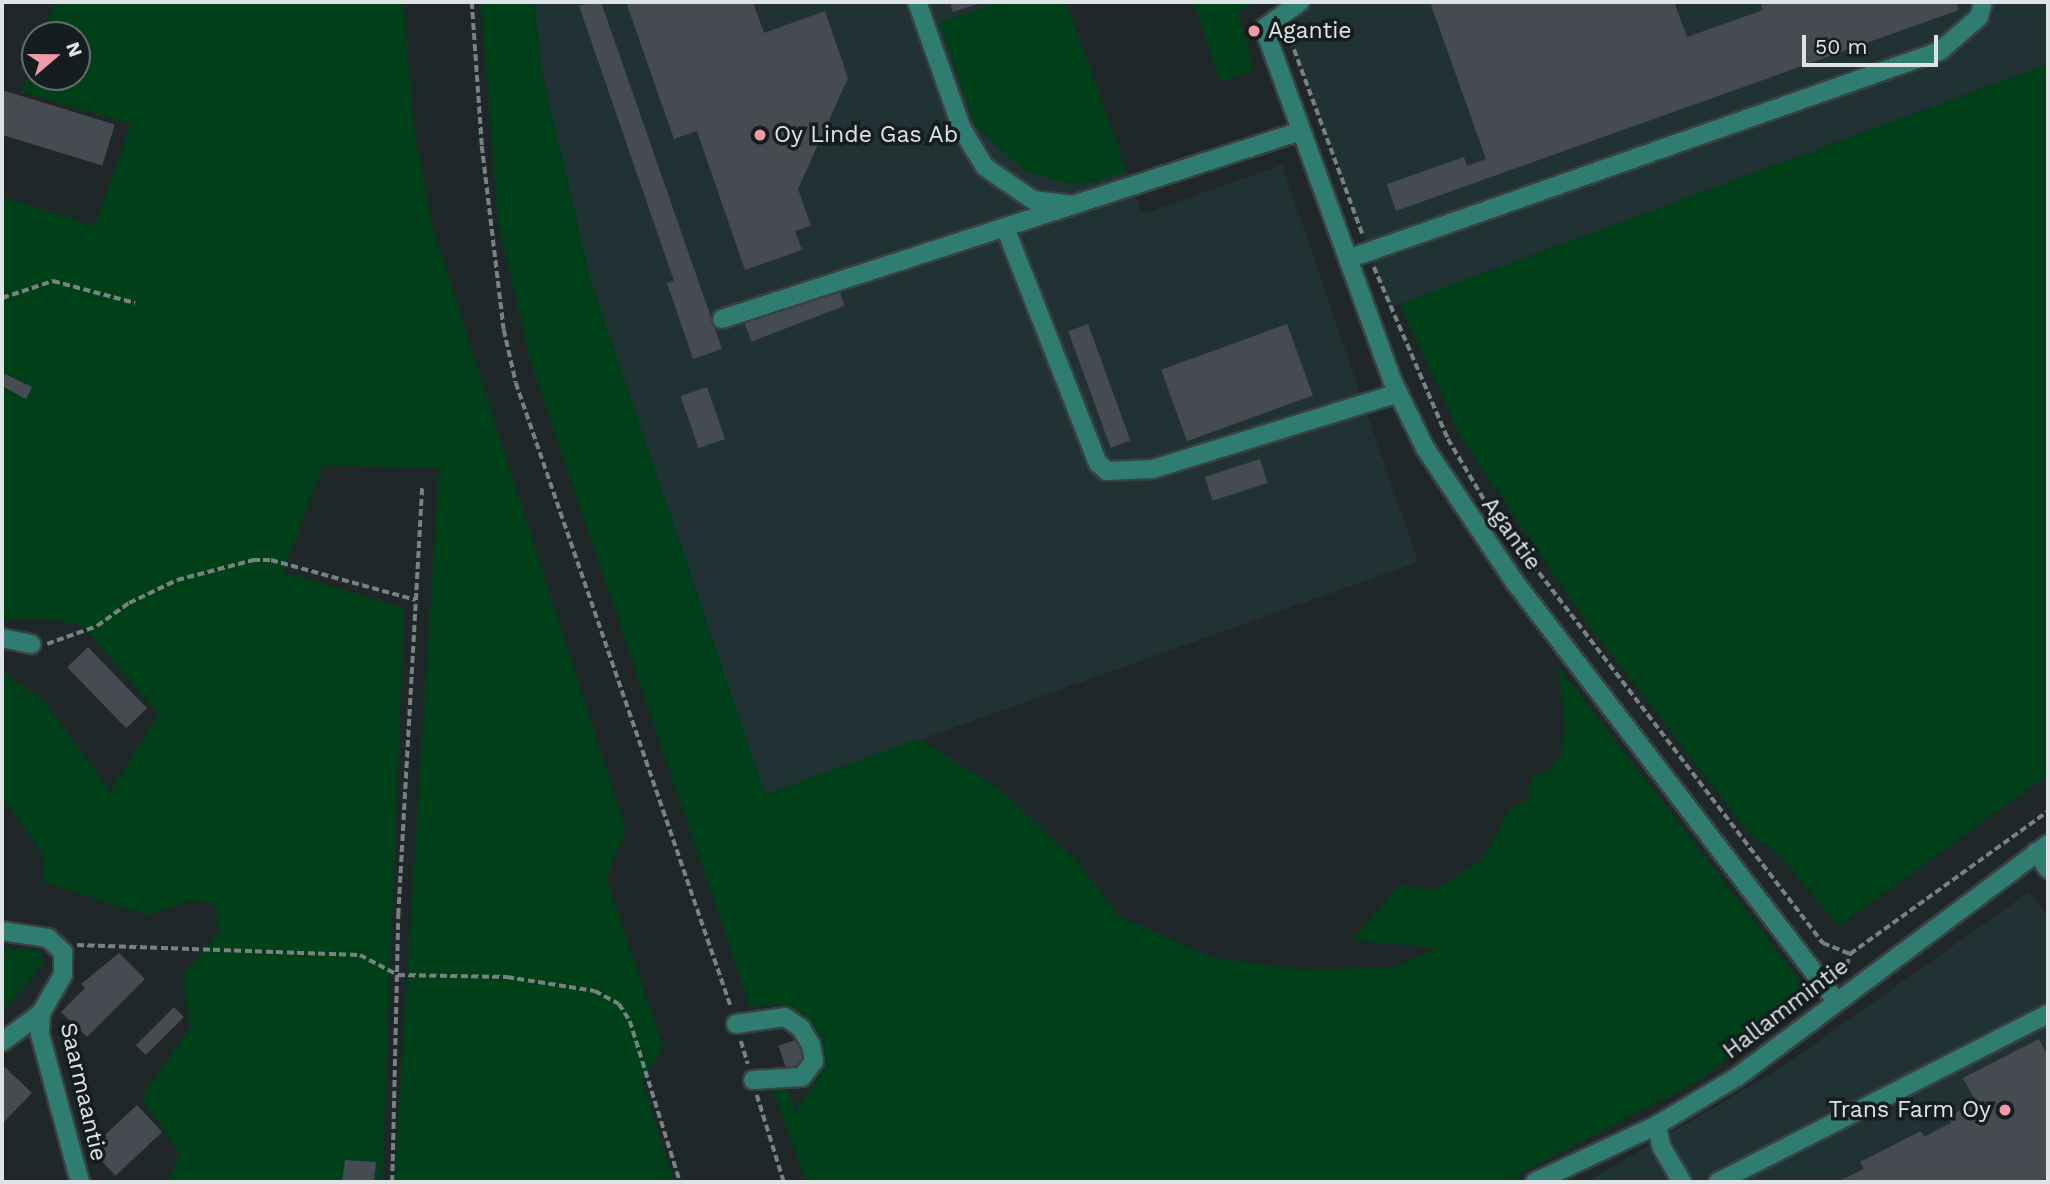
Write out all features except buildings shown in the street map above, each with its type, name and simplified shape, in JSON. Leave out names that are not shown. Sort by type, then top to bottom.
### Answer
[{"type":"street","points":[[917,2],[962,129],[985,167],[1032,200],[1090,204]]},
{"type":"street","points":[[1281,13],[1300,2]]},
{"type":"street","points":[[1348,259],[1940,51],[1979,17],[1983,2]]},
{"type":"street","name":"Agantie","points":[[1281,13],[1264,28],[1398,393],[1466,514],[1836,1001]]},
{"type":"street","points":[[722,319],[1090,204],[1301,131]]},
{"type":"street","points":[[1006,230],[1098,463],[1107,471],[1153,469],[1398,393]]},
{"type":"street","points":[[2,638],[31,644]]},
{"type":"street","points":[[2042,848],[2048,869]]},
{"type":"street","name":"Hallammintie","points":[[1535,1182],[1657,1125],[1737,1077],[2042,848]]},
{"type":"street","points":[[2,931],[37,934],[58,945],[62,975],[41,1013],[2,1042]]},
{"type":"street","name":"Saarmaantie","points":[[41,1013],[45,1058],[80,1182]]},
{"type":"street","points":[[1718,1182],[2048,1014]]},
{"type":"street","points":[[736,1024],[785,1017],[801,1028],[811,1045],[814,1061],[802,1077],[753,1080]]},
{"type":"street","points":[[1657,1125],[1661,1146],[1682,1182]]},
{"type":"path","points":[[472,2],[482,146],[504,330],[516,383],[736,1024],[784,1182]]},
{"type":"path","points":[[1281,13],[1368,250],[1448,439],[1488,506],[1823,943],[1850,954]]},
{"type":"path","points":[[2,298],[53,281],[135,303]]},
{"type":"path","points":[[392,1182],[398,975],[422,488]]},
{"type":"path","points":[[31,644],[58,642],[97,626],[129,603],[177,580],[253,560],[271,560],[416,600]]},
{"type":"path","points":[[1836,1001],[1850,954],[2048,811]]},
{"type":"path","points":[[58,945],[220,946],[360,955],[398,975],[507,977],[595,991],[619,1004],[637,1038],[680,1182]]},
{"type":"shaded area","points":[[534,2],[1066,2],[1142,214],[1282,165],[1418,562],[765,795],[591,281],[542,72]]},
{"type":"shaded area","points":[[1277,2],[2048,2],[2048,64],[1390,308]]},
{"type":"shaded area","points":[[2029,892],[2048,917],[2048,1182],[1587,1182],[1781,1068]]},
{"type":"green space","points":[[55,2],[403,2],[415,137],[433,229],[626,831],[606,878],[663,1047],[642,1081],[674,1182],[394,1182],[439,468],[323,465],[283,572],[404,608],[382,1182],[168,1182],[179,1152],[141,1098],[191,1026],[182,976],[219,932],[214,903],[188,901],[147,915],[44,882],[44,855],[2,797],[2,671],[46,703],[110,792],[159,714],[81,625],[38,618],[2,620],[2,196],[95,226],[131,124],[22,92],[91,91],[91,21],[48,21]]},
{"type":"green space","points":[[481,2],[534,2],[542,72],[591,281],[765,794],[919,739],[998,788],[1077,861],[1118,916],[1211,957],[1300,970],[1394,967],[1437,948],[1353,940],[1399,885],[1434,890],[1483,859],[1510,809],[1527,800],[1531,779],[1549,770],[1561,755],[1565,724],[1558,666],[1802,983],[1805,1003],[1688,1087],[1518,1174],[1519,1182],[807,1182],[772,1089],[788,1091],[795,1112],[818,1079],[821,1054],[814,1028],[798,1010],[779,1004],[750,1007],[530,360],[498,221]]},
{"type":"green space","points":[[1000,2],[1066,2],[1127,171],[1094,182],[1069,184],[1025,171],[975,126],[939,23]]},
{"type":"green space","points":[[1193,2],[1258,2],[1238,12],[1254,70],[1220,82]]},
{"type":"green space","points":[[2048,64],[2048,775],[1839,926],[1777,853],[1748,832],[1588,624],[1462,439],[1400,304]]},
{"type":"green space","points":[[2,948],[39,950],[44,963],[2,1014]]},
{"type":"place","name":"Agantie","points":[[1254,31]]},
{"type":"place","name":"Oy Linde Gas Ab","points":[[760,135]]},
{"type":"place","name":"Trans Farm Oy","points":[[2005,1110]]}]
